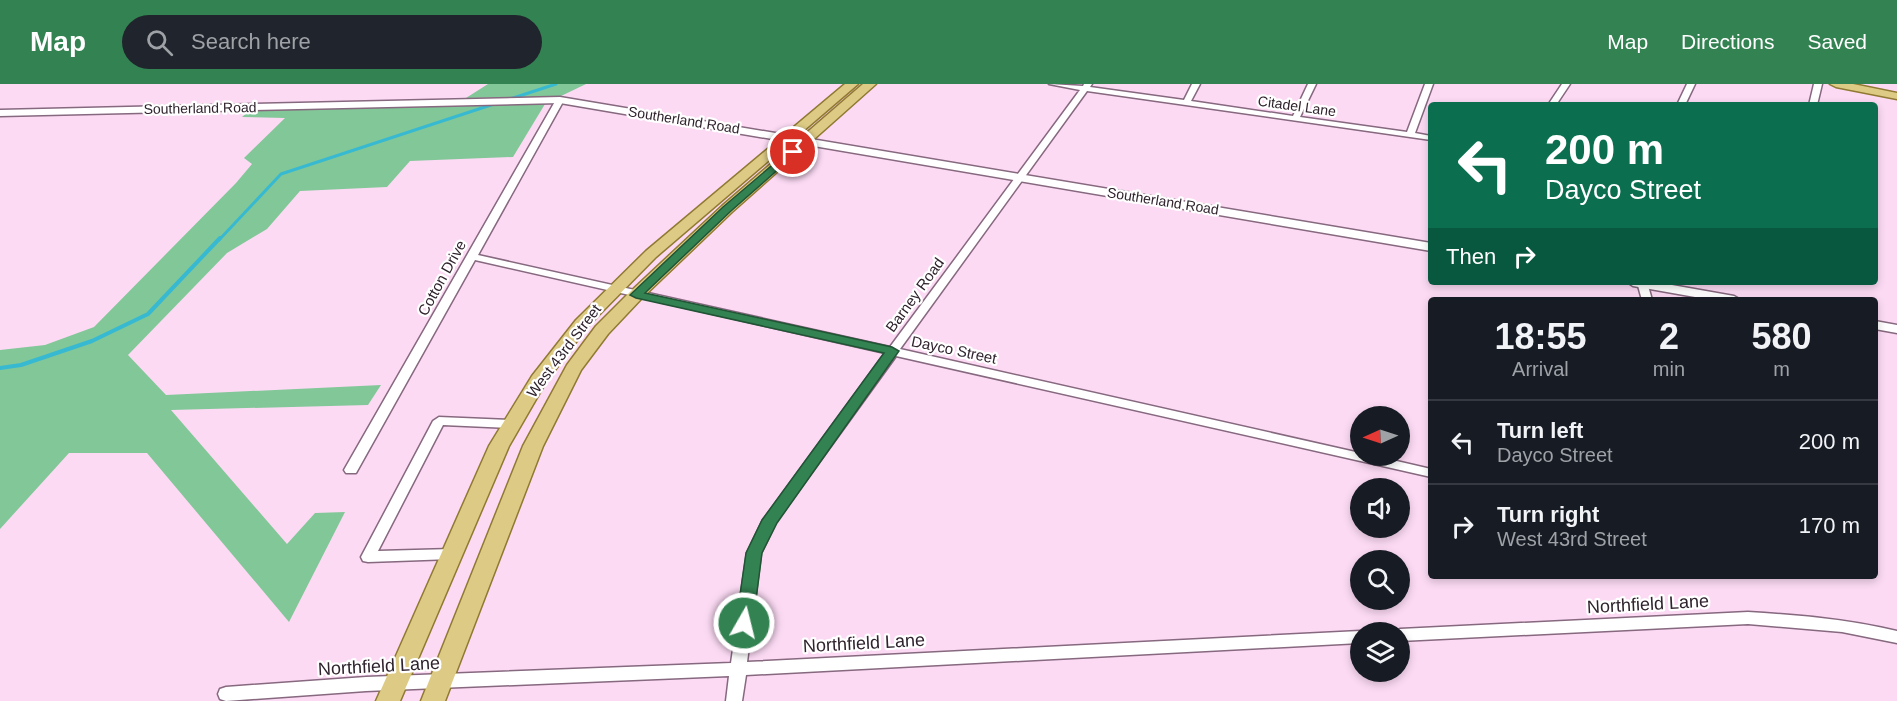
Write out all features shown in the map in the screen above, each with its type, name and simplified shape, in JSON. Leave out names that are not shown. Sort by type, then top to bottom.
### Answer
[{"type":"main road","name":"West 43rd Street","points":[[391,692],[499,446],[538,380],[582,323],[613,289],[706,206],[852,84]]},
{"type":"main road","name":"West 43rd Street","points":[[436,692],[533,446],[573,369],[602,330],[636,295],[727,209],[870,84]]},
{"type":"main road","points":[[1836,84],[1897,96]]},
{"type":"main road","points":[[1866,84],[1897,90]]},
{"type":"main road","points":[[839,95],[854,98]]},
{"type":"main road","points":[[706,206],[727,209]]},
{"type":"main road","points":[[499,446],[533,446]]},
{"type":"street","name":"Citadel Lane","points":[[1053,84],[1086,86],[1186,103],[1428,138]]},
{"type":"street","points":[[1186,103],[1196,84]]},
{"type":"street","points":[[1295,119],[1312,84]]},
{"type":"street","points":[[1410,135],[1429,84]]},
{"type":"street","points":[[1554,102],[1566,84]]},
{"type":"street","points":[[1682,102],[1690,84]]},
{"type":"street","points":[[1814,102],[1818,84]]},
{"type":"street","name":"Barney Road","points":[[734,701],[754,553],[766,528],[1086,86]]},
{"type":"street","name":"Southerland Road","points":[[0,113],[560,100],[1428,246]]},
{"type":"street","name":"Cotton Drive","points":[[351,470],[560,100]]},
{"type":"street","name":"Dayco Street","points":[[471,256],[1428,472]]},
{"type":"street","points":[[1650,285],[1717,297]]},
{"type":"street","points":[[1878,326],[1897,329]]},
{"type":"street","points":[[452,554],[368,557],[439,421],[512,424]]},
{"type":"street","name":"Northfield Lane","points":[[1410,635],[1748,618],[1802,621],[1873,631],[1897,637]]},
{"type":"street","name":"Northfield Lane","points":[[226,694],[436,692],[738,669],[1350,638]]},
{"type":"green space","points":[[488,84],[586,84],[559,97],[466,98]]},
{"type":"green space","points":[[455,104],[545,104],[513,157],[410,161],[387,187],[300,191],[267,229],[227,253],[128,355],[166,395],[381,385],[368,405],[171,410],[287,544],[315,513],[345,512],[289,622],[147,453],[69,453],[0,529],[0,350],[45,345],[94,327],[236,183],[252,164],[244,158],[285,118],[242,117],[250,110]]},
{"type":"waterway","points":[[510,99],[556,84]]},
{"type":"waterway","points":[[219,240],[281,174],[497,103]]},
{"type":"waterway","points":[[0,368],[21,365],[92,341],[148,314],[220,238]]},
{"type":"route","points":[[744,623],[754,553],[770,520],[892,351],[636,295],[727,209],[793,152]]}]
